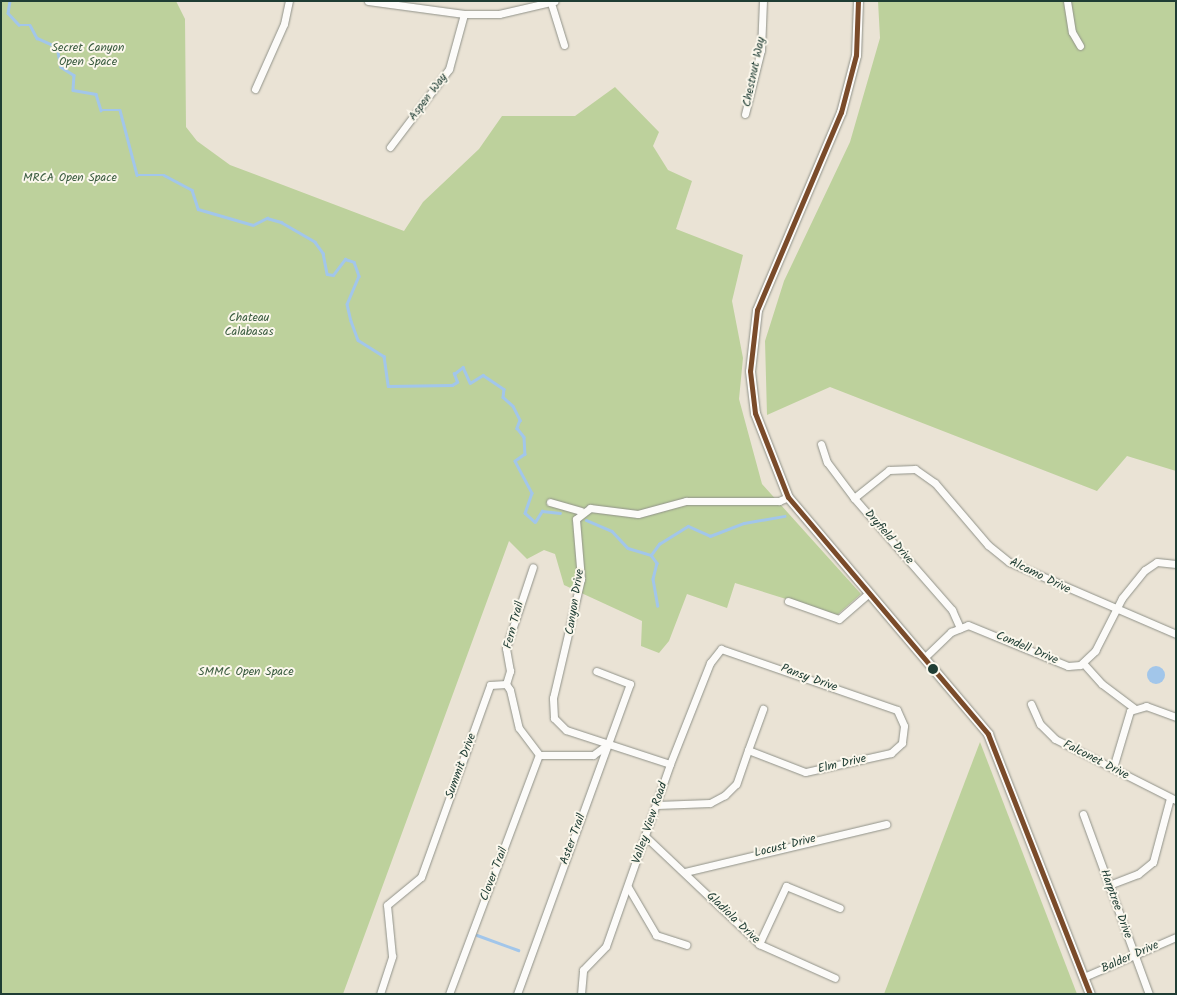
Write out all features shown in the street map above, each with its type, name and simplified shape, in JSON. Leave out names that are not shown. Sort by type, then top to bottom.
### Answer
[{"type":"main road","points":[[858,1],[856,55],[841,112],[768,276],[751,350],[751,389],[758,426],[788,497],[869,593],[926,656],[997,752],[1090,994]]},
{"type":"street","points":[[255,89],[284,24],[289,1]]},
{"type":"street","points":[[368,1],[464,14],[499,14],[553,2],[564,45]]},
{"type":"street","name":"Chestnut Way","points":[[745,114],[761,50],[763,1]]},
{"type":"street","points":[[1066,1],[1072,32],[1080,46]]},
{"type":"street","name":"Aspen Way","points":[[390,147],[449,69],[464,14]]},
{"type":"street","name":"Dryfield Drive","points":[[822,444],[827,462],[854,498],[952,610],[960,628]]},
{"type":"street","name":"Alcamo Drive","points":[[854,498],[889,470],[915,469],[936,483],[988,545],[1009,562],[1115,610],[1176,634]]},
{"type":"street","points":[[550,502],[581,511],[595,508],[638,514],[686,502],[779,501],[788,497]]},
{"type":"street","name":"Canyon Drive","points":[[581,511],[574,529],[581,579],[552,710],[566,730],[670,764]]},
{"type":"street","points":[[1134,708],[1102,684],[1083,663],[1095,651],[1115,610],[1150,565],[1176,564]]},
{"type":"street","name":"Fern Trail","points":[[506,684],[510,670],[506,648],[533,567]]},
{"type":"street","points":[[788,600],[839,619],[869,593]]},
{"type":"street","name":"Condell Drive","points":[[960,628],[977,626],[1068,666],[1083,663]]},
{"type":"street","points":[[926,656],[960,628]]},
{"type":"street","name":"Pansy Drive","points":[[721,649],[897,710]]},
{"type":"street","name":"Valley View Road","points":[[581,994],[583,970],[606,946],[646,837],[670,764],[710,662],[721,649]]},
{"type":"street","name":"Aster Trail","points":[[517,994],[630,684],[596,671]]},
{"type":"street","points":[[506,684],[520,728],[539,755],[594,755],[608,744]]},
{"type":"street","name":"Summit Drive","points":[[380,994],[392,956],[387,905],[421,877],[490,687],[506,684]]},
{"type":"street","name":"Falconet Drive","points":[[1031,704],[1040,724],[1055,739],[1173,799]]},
{"type":"street","points":[[1113,768],[1126,718],[1134,708],[1146,706],[1176,717]]},
{"type":"street","points":[[657,805],[710,803],[725,795],[736,784],[763,709]]},
{"type":"street","name":"Elm Drive","points":[[748,750],[805,772],[891,753],[904,734],[897,710]]},
{"type":"street","name":"Clover Trail","points":[[449,994],[539,755]]},
{"type":"street","points":[[1109,885],[1138,874],[1153,862],[1173,799]]},
{"type":"street","name":"Harptree Drive","points":[[1083,814],[1149,994]]},
{"type":"street","name":"Locust Drive","points":[[685,872],[886,824]]},
{"type":"street","name":"Gladiola Drive","points":[[646,837],[759,944],[835,978]]},
{"type":"street","points":[[759,944],[786,886],[840,908]]},
{"type":"street","points":[[628,888],[656,935],[686,946]]},
{"type":"street","name":"Balder Drive","points":[[1084,977],[1176,936]]},
{"type":"green space","points":[[1,1],[176,1],[185,19],[186,127],[197,141],[230,165],[404,231],[423,202],[479,149],[502,116],[575,116],[615,87],[659,132],[653,146],[668,170],[692,181],[676,229],[743,255],[732,301],[743,358],[739,399],[762,484],[861,594],[837,615],[735,583],[727,608],[687,594],[669,641],[659,653],[641,646],[642,621],[564,585],[555,554],[544,550],[527,559],[509,541],[343,994],[1,994]]},
{"type":"green space","points":[[878,1],[1176,1],[1176,471],[1127,456],[1097,491],[830,387],[767,415],[765,341],[784,281],[850,142],[880,38]]},
{"type":"green space","points":[[980,742],[1077,994],[884,994]]},
{"type":"water","points":[[1156,666],[1162,669],[1165,675],[1162,681],[1156,684],[1150,681],[1147,675],[1150,669]]},
{"type":"waterway","points":[[10,1],[8,13],[19,25],[30,25],[37,38],[57,47],[61,67],[74,75],[73,90],[96,94],[101,110],[120,110],[137,175],[164,175],[192,190],[198,209],[253,225],[267,218],[281,222],[315,242],[323,253],[327,274],[333,275],[345,259],[354,262],[359,276],[347,304],[351,321],[358,340],[384,356],[388,386],[452,385],[457,382],[454,374],[463,367],[470,383],[483,375],[504,389],[503,397],[513,406],[520,420],[517,428],[524,437],[525,454],[515,461],[532,493],[525,513],[535,522],[542,511],[560,513]]},
{"type":"waterway","points":[[586,520],[612,531],[628,548],[651,555],[659,544],[688,526],[710,536],[744,523],[784,516]]},
{"type":"waterway","points":[[651,555],[657,563],[653,579],[658,606]]},
{"type":"waterway","points":[[477,935],[518,950]]},
{"type":"transit line","points":[[858,1],[856,55],[841,112],[757,310],[750,371],[755,413],[788,497],[988,734],[1090,994]]},
{"type":"park label","name":"Secret Canyon Open Space","points":[[88,55]]},
{"type":"park label","name":"MRCA Open Space","points":[[70,178]]},
{"type":"park label","name":"Chateau Calabasas","points":[[249,325]]},
{"type":"park label","name":"SMMC Open Space","points":[[246,672]]}]
